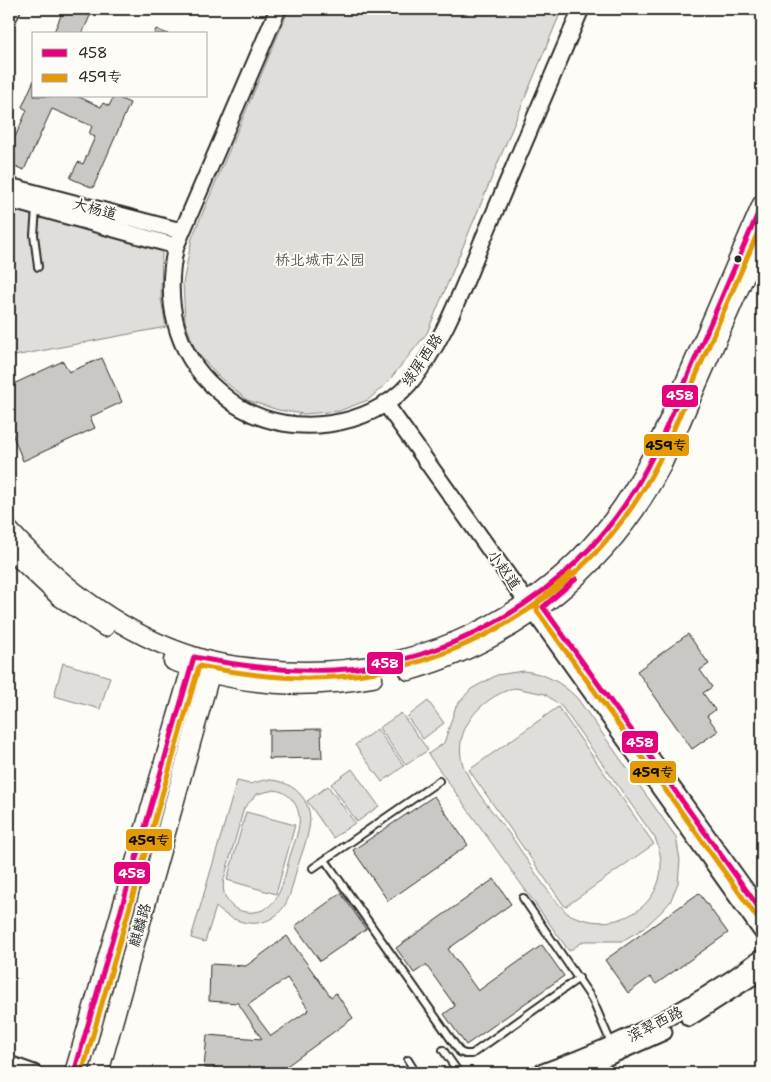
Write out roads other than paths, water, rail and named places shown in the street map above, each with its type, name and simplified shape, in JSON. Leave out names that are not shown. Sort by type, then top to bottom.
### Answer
[{"type":"main road","points":[[9,14],[11,9]]},
{"type":"main road","points":[[9,549],[60,597],[92,620],[138,646],[212,668],[295,685],[339,683],[387,676],[461,654],[504,632],[535,604],[590,547],[641,479],[667,424],[762,204]]},
{"type":"main road","points":[[535,604],[598,557],[629,520],[648,492],[676,436],[762,237]]},
{"type":"main road","points":[[9,530],[59,580],[103,612],[192,662]]},
{"type":"main road","name":"麒麟路","points":[[74,1073],[192,662]]},
{"type":"main road","name":"麒麟路","points":[[99,1073],[212,668]]},
{"type":"street","name":"绿屏西路","points":[[278,9],[181,231],[176,246],[170,284],[171,303],[180,339],[199,372],[225,397],[241,408],[277,422],[299,424],[342,422],[365,414],[389,401],[408,384],[424,362],[455,304],[581,9]]},
{"type":"street","name":"大杨道","points":[[9,186],[181,231]]},
{"type":"street","name":"大杨道","points":[[9,200],[176,246]]},
{"type":"street","name":"小赵道","points":[[389,401],[535,604],[762,912]]},
{"type":"street","name":"小赵道","points":[[535,604],[762,932]]},
{"type":"street","name":"滨翠西路","points":[[572,1073],[680,1012],[762,957]]},
{"type":"street","name":"滨翠西路","points":[[540,1073],[614,1050],[683,1022],[762,971]]},
{"type":"street","points":[[9,1064],[34,1073]]},
{"type":"lane","points":[[36,208],[34,235],[38,267]]},
{"type":"lane","points":[[313,868],[439,781]]},
{"type":"lane","points":[[325,860],[423,999],[465,1054],[472,1054],[579,978]]},
{"type":"lane","points":[[523,898],[592,998],[614,1050]]},
{"type":"lane","points":[[443,1050],[459,1073]]},
{"type":"lane","points":[[408,1060],[416,1073]]},
{"type":"park label","name":"桥北城市公园","points":[[320,260]]}]
